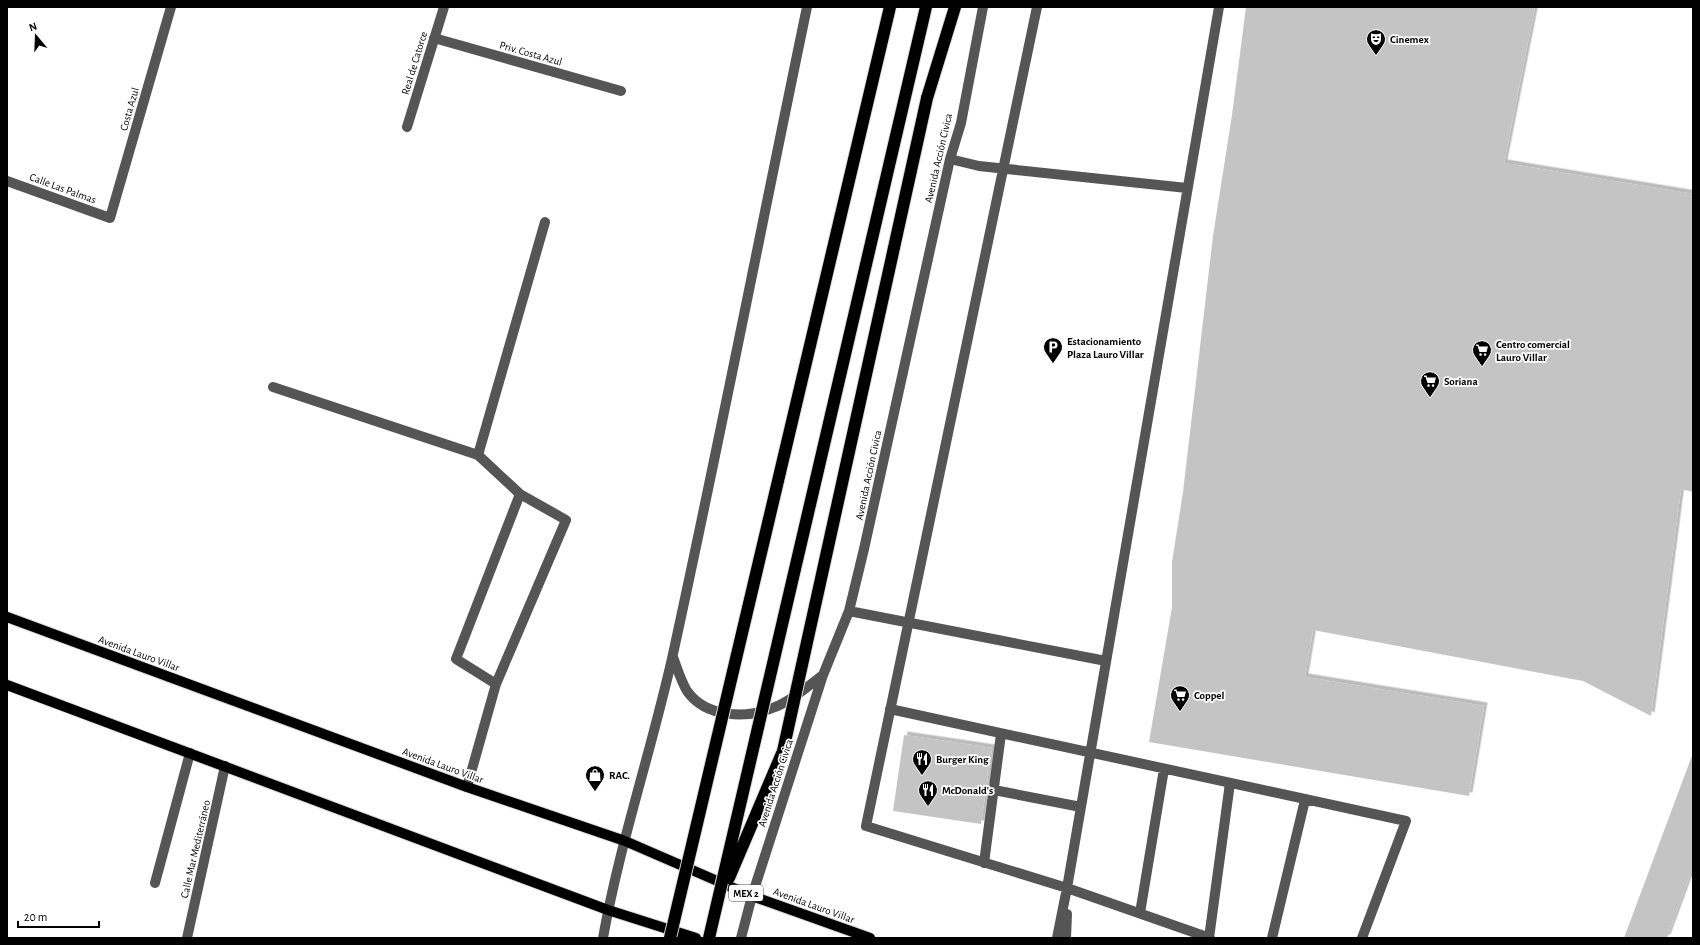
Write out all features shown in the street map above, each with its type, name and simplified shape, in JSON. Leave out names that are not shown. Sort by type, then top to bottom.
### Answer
[{"type":"highway","points":[[670,938],[890,7]]},
{"type":"highway","points":[[709,938],[926,7]]},
{"type":"highway","points":[[716,909],[783,751],[928,98],[955,7]]},
{"type":"main road","name":"Avenida Lauro Villar","points":[[7,617],[467,787],[625,841],[752,896],[870,938]]},
{"type":"main road","points":[[7,685],[608,910],[696,938]]},
{"type":"street","name":"Costa Azul","points":[[110,218],[171,7]]},
{"type":"street","name":"Real de Catorce","points":[[407,127],[444,7]]},
{"type":"street","points":[[603,938],[608,910],[625,841],[673,657],[806,7]]},
{"type":"street","name":"Avenida Acción Civica","points":[[741,938],[752,896],[823,675],[849,611],[950,159],[961,123],[983,7]]},
{"type":"street","points":[[1037,7],[866,826],[1067,888],[1209,938],[1230,783]]},
{"type":"street","points":[[1057,938],[1067,888],[1219,7]]},
{"type":"street","name":"Priv. Costa Azul","points":[[434,38],[621,91]]},
{"type":"street","points":[[950,159],[979,166],[1188,188]]},
{"type":"street","name":"Calle Las Palmas","points":[[7,181],[110,218]]},
{"type":"street","points":[[478,455],[545,222]]},
{"type":"street","points":[[274,387],[478,455],[520,494],[566,520],[496,684],[467,787]]},
{"type":"street","points":[[496,684],[456,660],[520,494]]},
{"type":"street","points":[[849,611],[1106,662]]},
{"type":"street","points":[[673,657],[687,691],[700,704],[718,712],[737,714],[757,713],[775,707],[793,698],[823,675]]},
{"type":"street","points":[[890,709],[1406,821],[1362,938]]},
{"type":"street","points":[[984,863],[1001,734]]},
{"type":"street","points":[[155,883],[190,753]]},
{"type":"street","name":"Calle Mar Mediterráneo","points":[[187,938],[225,766]]},
{"type":"street","points":[[1140,914],[1164,769]]},
{"type":"street","points":[[994,790],[1081,807]]},
{"type":"street","points":[[1272,938],[1305,800]]},
{"type":"street","points":[[1066,938],[1067,888]]},
{"type":"building","name":"Centro comercial Lauro Villar","points":[[1246,7],[1535,7],[1504,163],[1693,194],[1693,492],[1681,489],[1651,716],[1583,681],[1313,630],[1305,677],[1484,706],[1469,796],[1149,742],[1172,607],[1172,562],[1183,492],[1213,236],[1232,115]]},
{"type":"building","points":[[904,735],[992,748],[981,824],[893,811]]},
{"type":"building","points":[[1693,753],[1693,867],[1667,938],[1624,938]]},
{"type":"place","name":"Cinemex","points":[[1376,56]]},
{"type":"place","name":"Estacionamiento Plaza Lauro Villar","points":[[1053,364]]},
{"type":"place","name":"Centro comercial Lauro Villar","points":[[1482,367]]},
{"type":"place","name":"Soriana","points":[[1430,398]]},
{"type":"place","name":"Coppel","points":[[1180,712]]},
{"type":"place","name":"Burger King","points":[[922,776]]},
{"type":"place","name":"RAC.","points":[[595,792]]},
{"type":"place","name":"McDonald's","points":[[928,807]]}]
